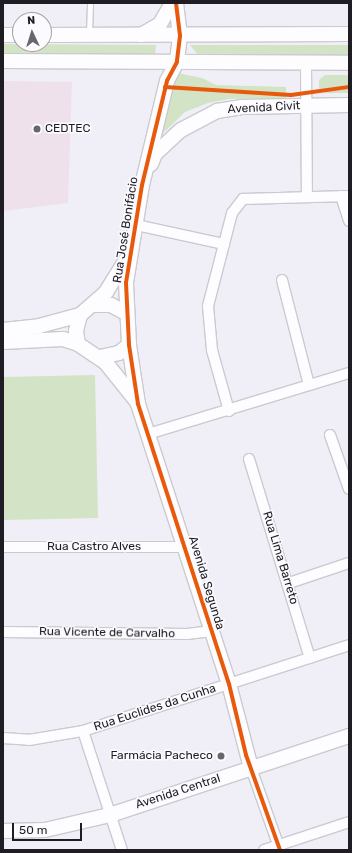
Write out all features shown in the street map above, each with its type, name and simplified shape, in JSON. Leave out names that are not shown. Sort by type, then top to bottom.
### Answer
[{"type":"street","points":[[141,35],[160,24],[172,3]]},
{"type":"street","points":[[176,3],[180,36],[177,62]]},
{"type":"street","points":[[52,35],[180,36],[349,34]]},
{"type":"street","points":[[3,61],[349,63]]},
{"type":"street","name":"Rua José Bonifácio","points":[[138,404],[129,345],[126,313],[131,252],[142,185],[167,81],[177,62]]},
{"type":"street","points":[[306,63],[307,196]]},
{"type":"street","name":"Avenida Civit","points":[[142,185],[155,154],[181,130],[196,120],[217,111],[241,107],[307,105],[349,106]]},
{"type":"street","points":[[229,411],[212,350],[208,306],[232,213],[243,199],[345,196],[349,221]]},
{"type":"street","points":[[136,225],[224,244]]},
{"type":"street","points":[[3,330],[39,326],[80,315],[95,305],[106,292],[131,252]]},
{"type":"street","points":[[282,280],[309,385]]},
{"type":"street","points":[[95,305],[111,305],[126,313]]},
{"type":"street","points":[[78,344],[76,331],[80,315]]},
{"type":"street","points":[[3,342],[63,339],[78,344],[100,357],[138,404]]},
{"type":"street","points":[[100,357],[119,353],[129,345]]},
{"type":"street","points":[[148,434],[229,411],[349,373]]},
{"type":"street","name":"Avenida Segunda","points":[[138,404],[228,684],[251,768]]},
{"type":"street","points":[[330,435],[349,490]]},
{"type":"street","name":"Rua Lima Barreto","points":[[249,458],[289,583],[310,658]]},
{"type":"street","name":"Rua Castro Alves","points":[[3,547],[184,547]]},
{"type":"street","points":[[289,583],[349,563]]},
{"type":"street","name":"Rua Vicente de Carvalho","points":[[3,632],[187,634],[210,631]]},
{"type":"street","name":"Rua Euclides da Cunha","points":[[3,738],[29,740],[83,731],[349,645]]},
{"type":"street","points":[[83,731],[122,850]]},
{"type":"street","name":"Avenida Central","points":[[3,831],[46,830],[110,815],[349,736]]},
{"type":"street","points":[[251,768],[279,848]]},
{"type":"street","points":[[264,850],[279,848],[349,822]]},
{"type":"lane","points":[[89,34],[90,3]]},
{"type":"shaded area","name":"CEDTEC","points":[[3,81],[72,82],[68,203],[3,211]]},
{"type":"green space","points":[[3,44],[12,44],[12,52],[52,52],[52,44],[156,45],[155,55],[3,54]]},
{"type":"green space","points":[[190,45],[349,45],[349,55],[197,54]]},
{"type":"green space","points":[[177,73],[202,78],[216,85],[286,87],[286,98],[229,99],[208,103],[185,112],[160,136]]},
{"type":"green space","points":[[325,75],[349,75],[349,93],[325,93],[319,88],[319,80]]},
{"type":"green space","points":[[95,375],[98,518],[3,520],[3,377]]},
{"type":"cycle path","points":[[176,3],[180,36],[177,62],[167,81],[142,185],[126,283],[129,345],[138,404],[229,684],[246,755],[280,850]]},
{"type":"cycle path","points":[[165,87],[291,95],[349,87]]},
{"type":"place","name":"CEDTEC","points":[[37,129]]},
{"type":"place","name":"Farmácia Pacheco","points":[[221,756]]}]
